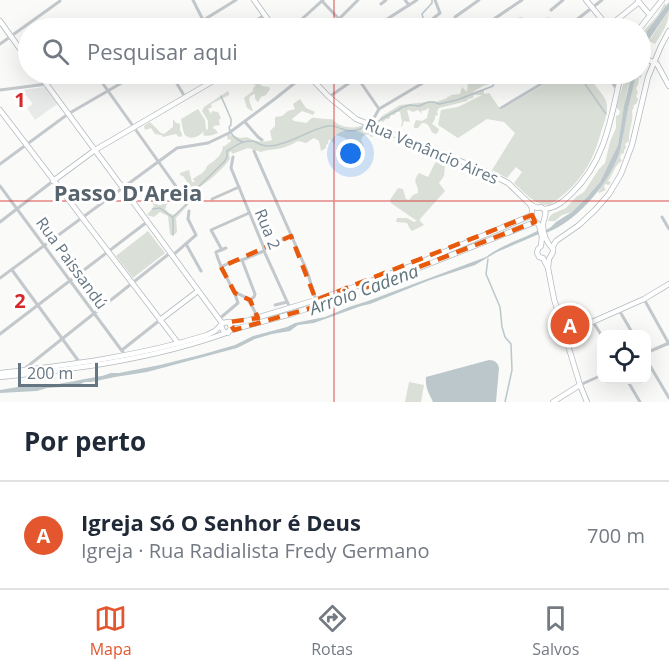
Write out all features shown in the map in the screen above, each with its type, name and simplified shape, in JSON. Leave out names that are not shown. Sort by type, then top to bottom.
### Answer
[{"type":"main road","points":[[254,0],[267,18]]},
{"type":"main road","points":[[586,0],[600,18]]},
{"type":"main road","points":[[648,18],[662,0]]},
{"type":"main road","points":[[619,18],[639,1],[650,15]]},
{"type":"main road","points":[[0,21],[18,46]]},
{"type":"main road","points":[[651,70],[669,31]]},
{"type":"main road","points":[[651,61],[657,64],[669,86]]},
{"type":"main road","points":[[47,84],[198,291],[223,331],[228,331]]},
{"type":"main road","points":[[53,181],[95,150],[208,84]]},
{"type":"main road","name":"Rua Venâncio Aires","points":[[317,84],[356,119],[500,178],[530,204],[534,212]]},
{"type":"main road","points":[[0,375],[80,363],[207,335],[220,323],[236,323],[360,285],[416,264],[534,212],[556,206],[581,183],[596,162],[606,138],[619,84]]},
{"type":"main road","points":[[550,247],[596,209],[609,194],[621,174],[632,145],[646,84]]},
{"type":"main road","points":[[0,110],[178,343]]},
{"type":"main road","points":[[0,375],[43,373],[117,361],[206,341],[228,331],[291,314],[363,290],[539,225],[547,212],[544,209]]},
{"type":"main road","points":[[534,212],[543,237],[553,252],[549,257],[548,268]]},
{"type":"main road","points":[[543,237],[537,253],[543,258],[548,268],[554,299],[587,402]]},
{"type":"main road","points":[[541,246],[550,247]]},
{"type":"main road","points":[[543,258],[549,257]]},
{"type":"main road","points":[[565,334],[644,299],[669,284]]},
{"type":"main road","points":[[160,320],[198,291]]},
{"type":"main road","points":[[228,331],[229,322]]},
{"type":"main road","points":[[553,402],[580,385]]},
{"type":"street","points":[[193,0],[201,18]]},
{"type":"street","points":[[207,18],[236,0]]},
{"type":"street","points":[[340,18],[358,0]]},
{"type":"street","points":[[381,4],[386,0]]},
{"type":"street","points":[[405,0],[409,5]]},
{"type":"street","points":[[389,18],[417,0]]},
{"type":"street","points":[[434,18],[440,13],[435,0]]},
{"type":"street","points":[[455,17],[479,0]]},
{"type":"street","points":[[495,18],[522,0]]},
{"type":"street","points":[[551,10],[563,0]]},
{"type":"street","points":[[579,18],[602,0]]},
{"type":"street","points":[[36,18],[60,1]]},
{"type":"street","points":[[303,18],[322,1],[338,18]]},
{"type":"street","points":[[260,18],[265,15]]},
{"type":"street","points":[[0,44],[18,31]]},
{"type":"street","points":[[0,90],[47,84]]},
{"type":"street","points":[[104,84],[180,192]]},
{"type":"street","points":[[0,164],[68,114],[119,84]]},
{"type":"street","points":[[177,84],[185,98]]},
{"type":"street","points":[[0,278],[177,148],[208,143],[230,132],[295,84]]},
{"type":"street","points":[[329,97],[348,84]]},
{"type":"street","points":[[361,84],[379,109]]},
{"type":"street","points":[[370,125],[379,109],[421,84]]},
{"type":"street","points":[[501,108],[541,84]]},
{"type":"street","points":[[614,84],[618,89]]},
{"type":"street","points":[[245,122],[262,140]]},
{"type":"street","points":[[254,151],[307,271],[316,300]]},
{"type":"street","name":"Rua 2","points":[[233,157],[231,168],[238,187],[289,305]]},
{"type":"street","points":[[0,222],[53,181]]},
{"type":"street","name":"Rua Paissandú","points":[[0,186],[123,353]]},
{"type":"street","points":[[212,199],[238,187]]},
{"type":"street","points":[[22,370],[196,235],[188,219],[189,211]]},
{"type":"street","points":[[220,323],[238,303],[216,253],[224,249],[211,230],[249,213]]},
{"type":"street","points":[[662,217],[669,229]]},
{"type":"street","points":[[0,334],[147,222]]},
{"type":"street","points":[[221,267],[242,260],[291,236]]},
{"type":"street","points":[[186,244],[201,271]]},
{"type":"street","points":[[242,260],[255,294],[250,300]]},
{"type":"street","points":[[11,270],[80,363]]},
{"type":"street","points":[[235,293],[250,300],[257,317]]},
{"type":"street","points":[[644,299],[669,343],[651,351]]},
{"type":"street","points":[[275,305],[289,305]]},
{"type":"street","points":[[619,310],[631,330]]},
{"type":"street","points":[[123,353],[160,320]]},
{"type":"street","points":[[593,322],[598,330]]},
{"type":"street","points":[[651,367],[669,398]]},
{"type":"street","points":[[580,385],[597,377]]},
{"type":"street","points":[[629,384],[640,402]]},
{"type":"highlighted area","points":[[532,215],[535,222],[318,306],[234,330],[229,322],[258,318],[250,300],[235,293],[221,267],[291,236],[316,300]]},
{"type":"shaded area","points":[[669,2],[669,10],[651,37],[651,26]]},
{"type":"shaded area","points":[[665,3],[666,6],[651,26]]},
{"type":"shaded area","points":[[669,10],[663,32],[655,44],[651,42],[651,38]]},
{"type":"shaded area","points":[[254,84],[260,84],[270,89],[258,102],[255,94],[250,96],[252,111],[247,108],[244,98],[253,91],[256,85]]},
{"type":"shaded area","points":[[468,84],[489,84],[471,93],[484,89],[484,94],[489,93],[501,110],[545,84],[594,84],[606,101],[607,108],[598,142],[584,172],[570,189],[550,205],[534,201],[514,183],[522,172],[516,167],[507,178],[492,170],[515,133],[504,122],[487,119],[458,138],[438,125],[441,110],[458,107],[482,95],[474,95],[467,101],[439,108],[438,115],[435,116],[432,124],[439,129],[436,134],[425,123],[414,128],[416,120],[422,121],[427,118],[428,108],[421,111],[422,114],[418,110],[413,112],[407,110],[410,121],[404,121],[402,127],[400,112],[391,115],[383,122],[380,118],[400,105],[436,102],[451,95],[460,94],[462,87],[467,92]]},
{"type":"shaded area","points":[[623,84],[629,84],[618,145],[600,182],[572,212],[562,215],[555,221],[548,221],[552,214],[566,208],[584,192],[605,163],[616,128],[616,116],[620,111],[617,105]]},
{"type":"shaded area","points":[[630,84],[634,84],[622,142],[604,183],[571,219],[546,233],[546,230],[572,212],[600,182],[618,145]]},
{"type":"shaded area","points":[[633,84],[638,84],[636,88],[638,99],[633,106],[629,141],[625,144],[624,153],[621,154],[622,161],[608,181],[611,182],[609,185],[605,184],[606,190],[599,193],[616,160],[622,144]]},
{"type":"shaded area","points":[[45,87],[57,104],[35,120],[27,108],[33,104],[22,90]]},
{"type":"shaded area","points":[[228,91],[229,95],[211,104],[212,107],[208,109],[211,114],[212,111],[218,112],[221,118],[220,125],[213,128],[218,133],[205,136],[204,131],[193,138],[187,137],[181,119],[198,109],[205,120],[206,130],[208,129],[208,121],[202,111],[204,107]]},
{"type":"shaded area","points":[[300,99],[306,108],[315,112],[313,115],[302,111],[292,119],[294,121],[306,123],[311,118],[332,119],[346,127],[363,125],[373,131],[375,136],[371,137],[368,134],[363,136],[361,140],[364,146],[356,151],[353,151],[345,138],[336,135],[335,144],[329,139],[326,148],[321,151],[319,141],[314,138],[306,143],[298,141],[285,147],[261,152],[248,148],[232,154],[231,151],[230,159],[221,170],[188,195],[188,205],[176,218],[177,232],[173,236],[170,234],[168,216],[160,212],[154,217],[147,215],[154,206],[150,185],[153,184],[157,193],[164,189],[167,192],[170,191],[164,197],[153,199],[158,205],[166,202],[165,209],[174,215],[185,204],[181,197],[182,191],[190,186],[180,173],[189,170],[192,182],[195,182],[193,179],[220,155],[223,146],[231,141],[227,138],[228,134],[240,138],[247,137],[259,142],[272,140],[270,131],[275,126],[275,117],[295,109],[293,104]]},
{"type":"shaded area","points":[[173,119],[180,124],[182,136],[179,137],[176,134],[163,137],[155,134],[151,128],[145,130],[144,126],[150,122],[164,134],[173,127]]},
{"type":"shaded area","points":[[437,159],[439,163],[442,161],[442,166],[445,166],[444,176],[439,183],[445,191],[420,219],[424,225],[412,231],[407,223],[396,222],[397,218],[417,221],[390,200],[398,188],[403,189],[406,199],[409,200],[418,193],[415,181],[417,176],[419,173],[428,177]]},
{"type":"shaded area","name":"Arroio Cadena","points":[[539,230],[539,234],[497,252],[475,265],[314,323],[298,325],[290,331],[255,339],[237,348],[147,372],[85,382],[76,386],[0,393],[0,390],[52,385],[160,365],[235,345],[253,336],[295,323],[325,317],[486,257]]},
{"type":"shaded area","points":[[148,231],[165,253],[133,278],[116,256]]},
{"type":"shaded area","points":[[489,360],[496,362],[499,368],[496,402],[433,402],[426,377]]},
{"type":"shaded area","points":[[409,382],[424,385],[421,402],[405,402]]},
{"type":"waterway","points":[[423,18],[422,14],[432,0]]},
{"type":"waterway","points":[[376,124],[403,107],[457,100],[494,84]]},
{"type":"waterway","points":[[585,84],[606,114]]},
{"type":"waterway","points":[[221,96],[231,119],[229,127],[231,132],[243,142]]},
{"type":"waterway","points":[[173,235],[173,217],[188,203],[190,195],[224,162],[227,151],[236,145],[249,141],[264,146],[276,145],[328,126],[350,131],[369,128]]},
{"type":"waterway","points":[[153,209],[160,208],[172,217]]},
{"type":"waterway","points":[[488,259],[486,274],[500,307],[505,337],[511,344],[512,370],[505,402]]},
{"type":"place","name":"Igreja Só O Senhor é Deus","points":[[570,325]]},
{"type":"district","name":"Passo D'Areia","points":[[128,193]]}]
